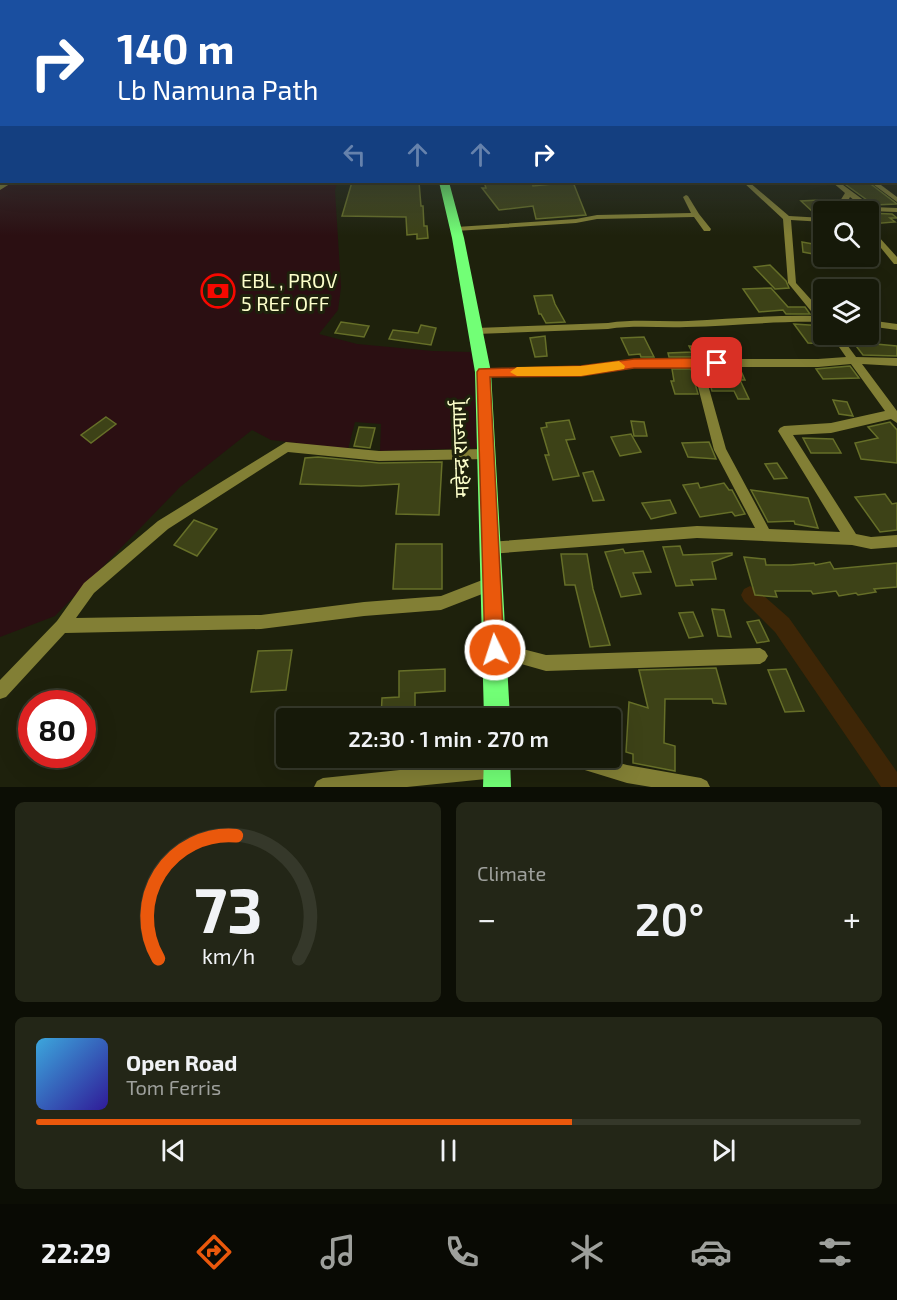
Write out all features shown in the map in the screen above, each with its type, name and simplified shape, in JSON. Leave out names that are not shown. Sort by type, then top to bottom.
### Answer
[{"type":"highway","name":"महेन्द्र राज्मार्ग्","points":[[444,183],[456,229],[483,372],[497,708]]},
{"type":"street","points":[[747,183],[787,218],[813,219]]},
{"type":"street","points":[[836,183],[876,211],[897,210]]},
{"type":"street","points":[[874,183],[897,200]]},
{"type":"street","points":[[844,201],[849,192]]},
{"type":"street","points":[[686,197],[707,229]]},
{"type":"street","points":[[456,229],[576,221],[597,217],[696,215]]},
{"type":"street","points":[[787,218],[792,283],[813,308]]},
{"type":"street","points":[[879,240],[897,262]]},
{"type":"street","points":[[476,331],[608,326],[627,323],[685,324],[786,318],[813,319]]},
{"type":"street","points":[[879,325],[897,327]]},
{"type":"street","points":[[842,345],[894,417],[831,428],[784,431],[852,539]]},
{"type":"street","points":[[483,372],[581,371],[634,363],[818,363],[854,360],[897,362]]},
{"type":"street","points":[[697,363],[720,450],[766,536]]},
{"type":"street","points":[[0,691],[62,626],[89,588],[163,525],[286,447],[379,456],[487,454]]},
{"type":"street","points":[[489,548],[697,532],[852,539],[871,543],[897,541]]},
{"type":"street","points":[[62,626],[261,622],[364,609],[441,603],[490,584]]},
{"type":"street","points":[[495,650],[546,663],[760,656]]},
{"type":"street","points":[[608,768],[627,774],[701,787]]},
{"type":"street","points":[[323,787],[497,771]]},
{"type":"shaded area","points":[[0,183],[337,183],[335,191],[341,287],[338,310],[319,334],[357,344],[471,352],[477,392],[477,448],[380,451],[381,424],[355,422],[348,449],[271,440],[252,430],[180,487],[55,616],[0,637]]},
{"type":"building","points":[[352,183],[419,183],[424,226],[427,226],[428,238],[417,239],[417,234],[407,235],[406,217],[342,216]]},
{"type":"building","points":[[484,183],[532,183],[533,186],[573,183],[586,215],[536,219],[533,206],[499,210],[482,188],[486,188]]},
{"type":"building","points":[[843,183],[869,183],[897,204],[879,205],[879,201],[868,201]]},
{"type":"building","points":[[820,200],[821,201],[813,201],[813,212],[801,201]]},
{"type":"building","points":[[879,213],[892,214],[897,218],[890,218],[895,222],[879,223]]},
{"type":"building","points":[[802,242],[813,244],[813,254],[803,252]]},
{"type":"building","points":[[770,265],[786,281],[789,288],[775,289],[754,267]]},
{"type":"building","points":[[771,288],[788,307],[805,307],[810,314],[786,314],[783,310],[759,312],[743,289]]},
{"type":"building","points":[[552,295],[565,322],[546,323],[539,314],[534,296]]},
{"type":"building","points":[[341,322],[369,326],[364,337],[335,333]]},
{"type":"building","points":[[794,324],[813,325],[813,343],[808,343]]},
{"type":"building","points":[[421,325],[436,328],[431,345],[389,339],[393,330],[418,333]]},
{"type":"building","points":[[545,336],[547,356],[535,357],[530,338]]},
{"type":"building","points":[[644,337],[654,357],[641,357],[640,354],[629,355],[621,338]]},
{"type":"building","points":[[855,345],[897,346],[897,356],[863,355]]},
{"type":"building","points":[[689,346],[731,348],[735,357],[669,357],[668,353],[692,352]]},
{"type":"building","points":[[850,366],[859,378],[823,379],[816,369]]},
{"type":"building","points":[[672,369],[691,369],[698,394],[675,394],[671,381],[674,381]]},
{"type":"building","points":[[706,369],[740,369],[745,380],[740,380],[749,399],[738,399],[734,391],[712,391]]},
{"type":"building","points":[[833,400],[847,402],[853,416],[839,414]]},
{"type":"building","points":[[106,417],[116,424],[91,443],[81,435]]},
{"type":"building","points":[[569,420],[575,439],[566,440],[579,476],[553,480],[545,455],[549,455],[541,428],[547,427],[546,423]]},
{"type":"building","points":[[631,421],[644,422],[647,436],[634,436]]},
{"type":"building","points":[[890,422],[897,430],[897,463],[861,459],[855,443],[878,438],[868,427]]},
{"type":"building","points":[[359,427],[375,428],[370,448],[354,446]]},
{"type":"building","points":[[631,434],[641,452],[620,456],[611,437]]},
{"type":"building","points":[[803,438],[833,439],[841,453],[811,453]]},
{"type":"building","points":[[709,442],[716,459],[688,457],[682,443]]},
{"type":"building","points":[[318,457],[379,463],[442,462],[439,515],[396,514],[399,484],[361,486],[300,484],[305,458]]},
{"type":"building","points":[[777,463],[787,478],[774,479],[765,464]]},
{"type":"building","points":[[593,471],[604,500],[593,501],[583,473]]},
{"type":"building","points":[[698,483],[700,488],[724,483],[729,490],[732,490],[745,514],[735,516],[732,512],[700,517],[683,485]]},
{"type":"building","points":[[751,490],[808,498],[818,528],[795,524],[794,521],[768,522]]},
{"type":"building","points":[[885,494],[892,504],[897,503],[897,530],[880,532],[855,497]]},
{"type":"building","points":[[670,500],[676,513],[651,519],[642,503]]},
{"type":"building","points":[[194,520],[217,529],[197,556],[174,545]]},
{"type":"building","points":[[396,544],[442,544],[442,589],[393,589]]},
{"type":"building","points":[[680,546],[683,555],[732,553],[732,555],[712,562],[716,579],[691,580],[693,585],[676,586],[663,547]]},
{"type":"building","points":[[623,549],[625,553],[643,551],[651,572],[633,573],[641,594],[621,597],[605,552]]},
{"type":"building","points":[[561,554],[587,554],[593,589],[610,645],[590,647],[575,585],[565,585]]},
{"type":"building","points":[[744,557],[765,559],[766,565],[814,563],[815,565],[830,562],[834,569],[897,563],[897,587],[874,589],[876,592],[858,595],[856,593],[839,596],[836,591],[813,594],[811,591],[775,591],[777,597],[755,595]]},
{"type":"building","points":[[712,609],[724,610],[731,637],[718,636]]},
{"type":"building","points":[[693,612],[703,636],[689,638],[679,613]]},
{"type":"building","points":[[759,620],[769,641],[757,643],[747,622]]},
{"type":"building","points":[[292,650],[286,690],[251,692],[258,651]]},
{"type":"building","points":[[716,668],[726,704],[713,703],[712,699],[665,699],[664,743],[675,746],[675,771],[633,763],[633,754],[626,752],[629,702],[648,708],[639,670]]},
{"type":"building","points":[[445,669],[445,691],[415,693],[415,708],[382,708],[382,698],[399,697],[399,671]]},
{"type":"building","points":[[786,669],[804,711],[785,712],[768,670]]},
{"type":"waterway","points":[[750,595],[782,625],[894,787]]},
{"type":"slow traffic","points":[[517,372],[581,371],[619,366]]},
{"type":"place","name":"EBL , PROV 5 REF OFF","points":[[218,291]]},
{"type":"route","points":[[495,650],[490,584],[483,372],[581,371],[634,363],[717,363]]}]
